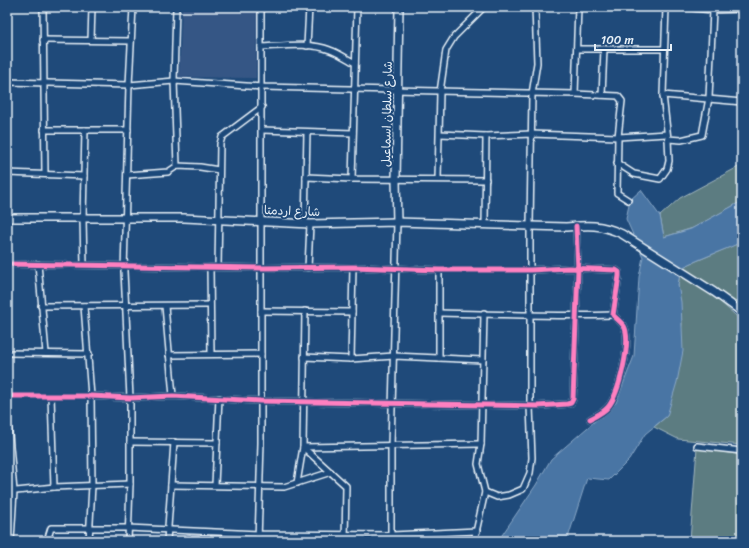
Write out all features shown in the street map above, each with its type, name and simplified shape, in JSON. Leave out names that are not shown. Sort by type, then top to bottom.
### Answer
[{"type":"main road","name":"شارع سلطان اسماعيل","points":[[397,222],[396,180],[399,90],[399,7]]},
{"type":"main road","name":"شارع اردمتا","points":[[7,218],[218,219],[308,224],[397,222],[576,226],[593,225],[609,228],[622,234],[691,277],[742,312]]},
{"type":"street","points":[[43,7],[44,174]]},
{"type":"street","points":[[91,40],[92,7]]},
{"type":"street","points":[[128,541],[130,484],[130,398],[125,265],[129,85],[133,7]]},
{"type":"street","points":[[176,7],[174,81],[177,166]]},
{"type":"street","points":[[258,541],[261,354],[261,7]]},
{"type":"street","points":[[307,46],[309,7]]},
{"type":"street","points":[[352,179],[357,7]]},
{"type":"street","points":[[438,179],[440,92],[446,50],[450,43],[484,7]]},
{"type":"street","points":[[485,492],[497,497],[509,495],[523,489],[530,473],[532,458],[530,406],[530,225],[532,94],[537,63],[535,7]]},
{"type":"street","points":[[575,94],[578,7]]},
{"type":"street","points":[[618,163],[634,174],[660,179],[668,169],[668,136],[663,95],[666,7]]},
{"type":"street","points":[[682,7],[713,10],[742,9]]},
{"type":"street","points":[[440,134],[486,136],[531,134],[618,137],[668,136],[681,140],[702,135],[709,98],[713,10]]},
{"type":"street","points":[[43,40],[131,41]]},
{"type":"street","points":[[261,47],[321,47],[355,63]]},
{"type":"street","points":[[577,49],[664,49]]},
{"type":"street","points":[[602,95],[604,49]]},
{"type":"street","points":[[7,82],[129,85],[174,81],[262,87],[618,96],[622,101],[618,137],[617,193],[628,200]]},
{"type":"street","points":[[663,95],[742,102]]},
{"type":"street","points":[[218,267],[220,144],[222,137],[262,107]]},
{"type":"street","points":[[44,130],[128,130]]},
{"type":"street","points":[[84,265],[83,219],[85,130]]},
{"type":"street","points":[[262,130],[353,133]]},
{"type":"street","points":[[307,132],[306,177],[308,268]]},
{"type":"street","points":[[485,224],[486,136]]},
{"type":"street","points":[[127,175],[168,172],[177,166],[219,170]]},
{"type":"street","points":[[7,173],[84,176]]},
{"type":"street","points":[[306,177],[396,180],[486,180]]},
{"type":"street","points":[[391,541],[391,446],[397,270],[397,222]]},
{"type":"street","points":[[7,396],[92,396],[130,398],[173,396],[260,401],[530,406],[571,403],[573,399],[578,269],[576,226]]},
{"type":"street","points":[[7,264],[261,268],[353,267],[397,270],[601,269],[619,272],[613,315]]},
{"type":"street","points":[[38,264],[46,353]]},
{"type":"street","points":[[210,267],[211,354]]},
{"type":"street","points":[[351,358],[353,267]]},
{"type":"street","points":[[438,358],[439,270]]},
{"type":"street","points":[[41,306],[210,306]]},
{"type":"street","points":[[84,306],[92,396],[92,485],[89,541]]},
{"type":"street","points":[[165,306],[173,396]]},
{"type":"street","points":[[261,311],[352,312]]},
{"type":"street","points":[[297,483],[303,447],[305,311]]},
{"type":"street","points":[[439,313],[576,316],[613,315],[624,326],[626,334],[624,363],[618,385],[608,407],[590,419]]},
{"type":"street","points":[[474,541],[485,492],[478,464],[481,444],[484,313]]},
{"type":"street","points":[[7,353],[89,354]]},
{"type":"street","points":[[169,355],[261,354]]},
{"type":"street","points":[[304,357],[351,358],[394,356],[483,360]]},
{"type":"street","points":[[51,396],[54,487]]},
{"type":"street","points":[[215,485],[219,398]]},
{"type":"street","points":[[7,412],[14,492],[12,541]]},
{"type":"street","points":[[130,442],[217,443]]},
{"type":"street","points":[[168,541],[170,485],[174,442]]},
{"type":"street","points":[[303,447],[481,444]]},
{"type":"street","points":[[698,446],[742,451]]},
{"type":"street","points":[[303,447],[346,486],[345,541]]},
{"type":"street","points":[[170,485],[284,487],[331,472]]},
{"type":"street","points":[[7,492],[54,487],[130,484]]},
{"type":"street","points":[[47,541],[51,528],[90,527],[258,534],[392,535],[477,531]]},
{"type":"street","points":[[7,532],[12,541]]},
{"type":"shaded area","points":[[182,7],[257,7],[256,78],[179,77]]},
{"type":"shaded area","points":[[641,190],[660,216],[664,237],[691,229],[742,201],[742,242],[681,268],[678,285],[681,302],[683,351],[677,382],[667,416],[645,434],[629,460],[609,480],[587,478],[567,541],[498,541],[536,485],[551,459],[616,403],[634,356],[639,277],[643,257],[626,219],[630,200]]},
{"type":"green space","points":[[742,165],[742,201],[693,228],[664,237],[660,216],[680,198]]},
{"type":"green space","points":[[742,242],[742,309],[726,296],[682,267]]},
{"type":"green space","points":[[680,274],[710,293],[742,321],[742,445],[678,439],[654,427],[667,416],[682,324],[678,285]]},
{"type":"green space","points":[[697,448],[742,455],[742,541],[690,541]]},
{"type":"waterway","points":[[735,11],[742,15]]},
{"type":"cycle path","points":[[7,396],[91,396],[130,398],[173,396],[260,401],[538,406],[571,403],[573,399],[578,269],[576,226]]},
{"type":"cycle path","points":[[7,264],[261,268],[353,267],[439,270],[530,270],[568,268],[616,270],[619,272],[619,276],[613,315],[624,326],[626,333],[623,367],[616,391],[608,407],[600,414],[590,419]]}]
